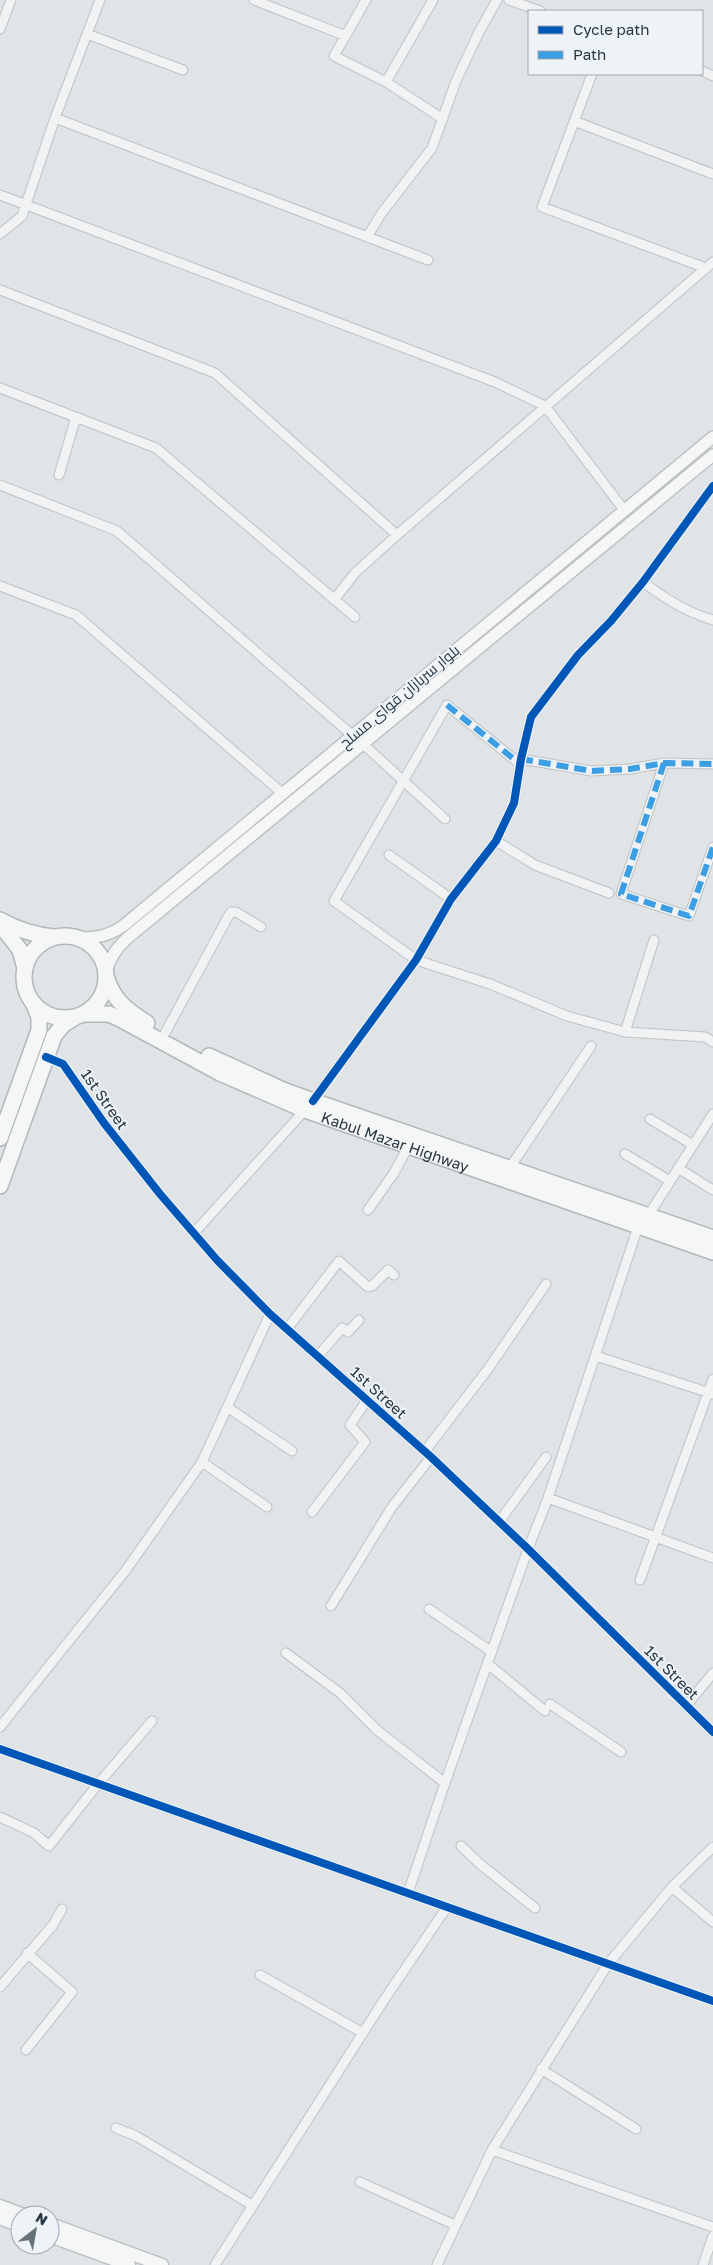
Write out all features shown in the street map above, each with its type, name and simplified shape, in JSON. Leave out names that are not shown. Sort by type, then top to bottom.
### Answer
[{"type":"highway","points":[[0,920],[17,930],[31,934],[78,938],[97,951],[103,961],[106,975],[104,993],[96,1005],[63,1025],[54,1036],[0,1186]]},
{"type":"highway","points":[[0,924],[20,950],[25,968],[25,987],[39,1017],[39,1030],[0,1138]]},
{"type":"highway","points":[[25,968],[35,948],[54,937]]},
{"type":"highway","name":"Kabul Mazar Highway","points":[[106,975],[112,993],[120,1004],[165,1033],[309,1106],[509,1169],[713,1252]]},
{"type":"highway","points":[[34,1004],[52,1016],[79,1016]]},
{"type":"highway","name":"Kabul Mazar Highway","points":[[79,1016],[109,1014],[220,1073],[309,1106],[408,1147],[643,1222],[713,1238]]},
{"type":"main road","name":"بلوار سربازان قوای مسلح","points":[[78,938],[95,938],[109,935],[123,926],[713,437]]},
{"type":"main road","name":"بلوار سربازان قوای مسلح","points":[[106,975],[110,957],[118,946],[713,455]]},
{"type":"main road","points":[[60,2228],[162,2265]]},
{"type":"main road","points":[[60,2240],[129,2265]]},
{"type":"street","points":[[0,29],[3,11],[11,0]]},
{"type":"street","points":[[0,234],[22,216],[55,118],[100,0]]},
{"type":"street","points":[[254,0],[346,36]]},
{"type":"street","points":[[366,0],[334,56],[386,82],[443,119]]},
{"type":"street","points":[[386,82],[433,0]]},
{"type":"street","points":[[367,237],[381,214],[432,148],[456,81],[478,32],[497,0]]},
{"type":"street","points":[[509,0],[537,10]]},
{"type":"street","points":[[88,34],[183,70]]},
{"type":"street","points":[[592,75],[542,207],[709,265]]},
{"type":"street","points":[[55,118],[428,260]]},
{"type":"street","points":[[574,121],[713,174]]},
{"type":"street","points":[[0,195],[495,382],[544,406],[624,510]]},
{"type":"street","points":[[334,600],[355,573],[397,535],[709,265]]},
{"type":"street","points":[[0,290],[215,373],[397,535]]},
{"type":"street","points":[[0,388],[156,448],[355,617]]},
{"type":"street","points":[[59,475],[76,417]]},
{"type":"street","points":[[0,485],[117,531],[352,735]]},
{"type":"street","points":[[194,1233],[309,1106],[416,960],[451,899],[496,841],[514,803],[531,717],[578,655],[611,621],[643,582],[713,486]]},
{"type":"street","points":[[643,582],[692,612],[713,620]]},
{"type":"street","points":[[0,586],[76,615],[282,793]]},
{"type":"street","points":[[713,764],[664,763],[630,769],[592,771],[521,761],[446,705],[334,901],[416,960],[490,984],[567,1016],[625,1032],[704,1037],[713,1042]]},
{"type":"street","points":[[363,744],[445,819]]},
{"type":"street","points":[[664,763],[621,894],[689,916],[713,847]]},
{"type":"street","points":[[496,841],[535,865],[609,893]]},
{"type":"street","points":[[389,855],[451,899]]},
{"type":"street","points":[[165,1033],[228,915],[231,912],[236,912],[261,927]]},
{"type":"street","points":[[625,1032],[654,940]]},
{"type":"street","points":[[509,1169],[591,1046]]},
{"type":"street","name":"1st Street","points":[[46,1057],[63,1064],[104,1124],[160,1194],[270,1314],[428,1454],[528,1549],[713,1732]]},
{"type":"street","points":[[408,1893],[445,1783],[548,1498],[643,1222],[713,1114]]},
{"type":"street","points":[[650,1119],[693,1145]]},
{"type":"street","points":[[368,1210],[394,1173],[408,1147]]},
{"type":"street","points":[[625,1154],[670,1181]]},
{"type":"street","points":[[678,1168],[713,1190]]},
{"type":"street","points":[[287,1329],[339,1261],[368,1286],[372,1286],[388,1270],[394,1275]]},
{"type":"street","points":[[331,1606],[392,1507],[546,1284]]},
{"type":"street","points":[[0,1727],[126,1570],[202,1462],[270,1314]]},
{"type":"street","points":[[318,1356],[342,1328],[348,1332],[359,1320]]},
{"type":"street","points":[[596,1356],[710,1393]]},
{"type":"street","points":[[640,1580],[654,1537],[710,1393],[713,1379]]},
{"type":"street","points":[[312,1512],[365,1442],[350,1425],[367,1400]]},
{"type":"street","points":[[228,1407],[292,1451]]},
{"type":"street","points":[[499,1522],[546,1457]]},
{"type":"street","points":[[202,1462],[267,1507]]},
{"type":"street","points":[[548,1498],[713,1558]]},
{"type":"street","points":[[429,1609],[492,1652]]},
{"type":"street","points":[[286,1653],[340,1693],[377,1730],[445,1783]]},
{"type":"street","points":[[488,1664],[547,1708],[621,1752]]},
{"type":"street","points":[[686,1706],[713,1673]]},
{"type":"street","points":[[0,1818],[34,1833],[49,1846],[98,1784],[152,1721]]},
{"type":"street","points":[[0,1749],[713,2001]]},
{"type":"street","points":[[461,1846],[480,1864],[535,1908]]},
{"type":"street","points":[[437,2265],[492,2150],[608,1964],[672,1887],[713,1847]]},
{"type":"street","points":[[672,1887],[713,1922]]},
{"type":"street","points":[[215,2265],[363,2033],[447,1907]]},
{"type":"street","points":[[0,1986],[52,1925],[62,1909]]},
{"type":"street","points":[[26,2050],[72,1992],[27,1953]]},
{"type":"street","points":[[260,1975],[363,2033]]},
{"type":"street","points":[[541,2070],[636,2129]]},
{"type":"street","points":[[116,2128],[136,2136],[252,2205]]},
{"type":"street","points":[[492,2150],[713,2227]]},
{"type":"street","points":[[360,2182],[455,2225]]},
{"type":"street","points":[[703,2265],[713,2236]]},
{"type":"marked path","points":[[447,705],[520,764]]},
{"type":"marked path","points":[[521,759],[592,771],[630,769],[664,763],[713,764]]},
{"type":"marked path","points":[[664,763],[621,894],[689,916],[713,847]]},
{"type":"cycle path","points":[[313,1101],[416,960],[451,899],[496,841],[514,803],[521,759],[531,717],[578,655],[611,621],[643,582],[713,486]]},
{"type":"cycle path","points":[[46,1057],[63,1064],[104,1123],[160,1194],[217,1260],[270,1314],[431,1457],[528,1549],[713,1732]]},
{"type":"cycle path","points":[[0,1749],[713,2001]]}]
